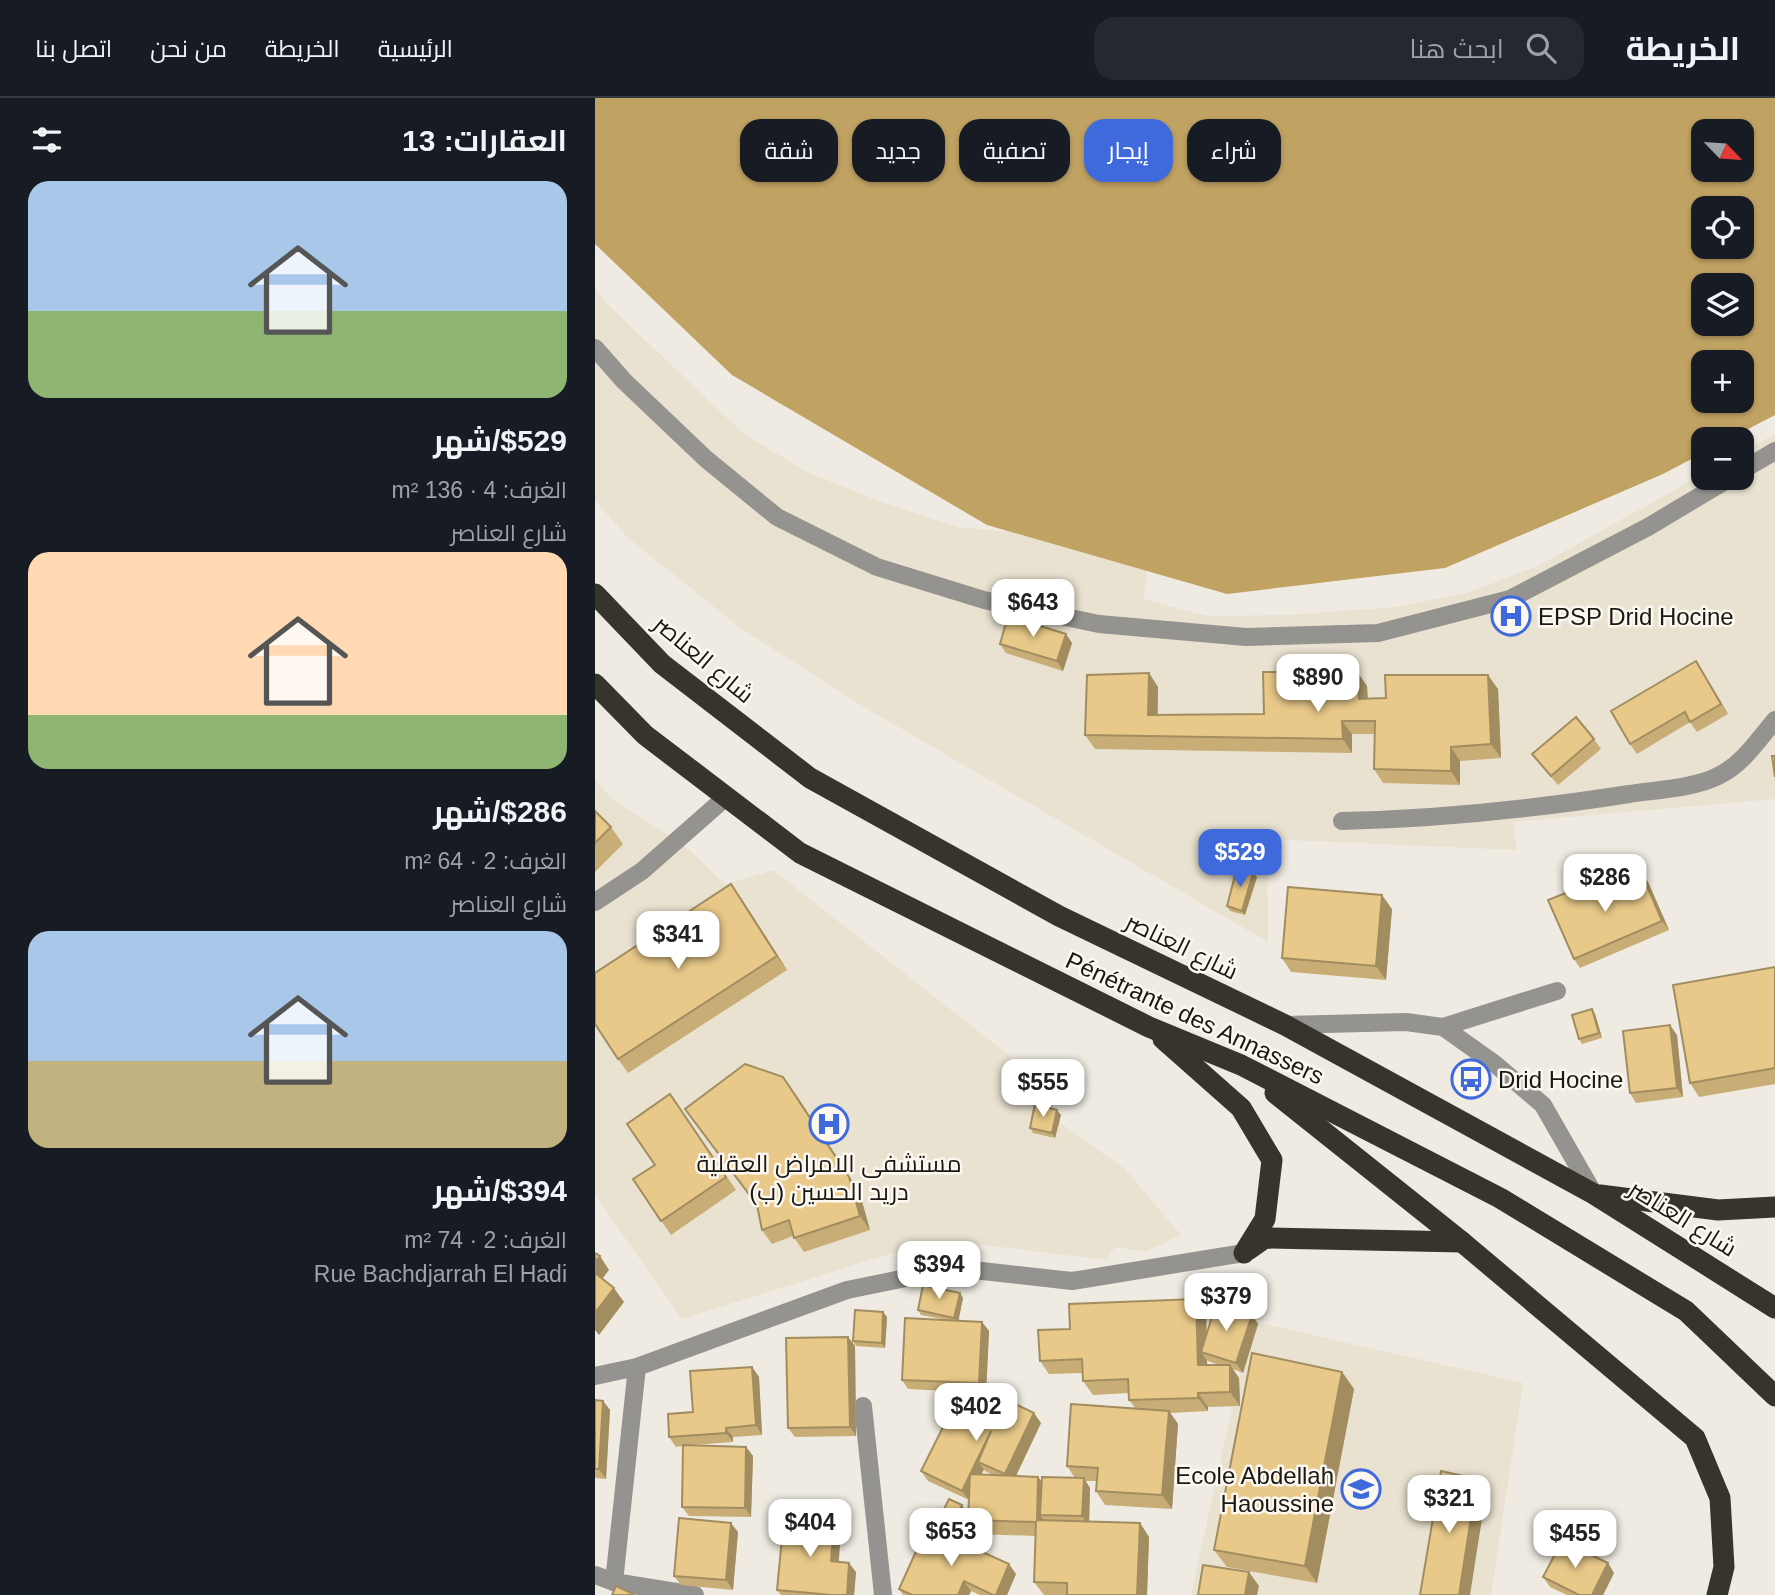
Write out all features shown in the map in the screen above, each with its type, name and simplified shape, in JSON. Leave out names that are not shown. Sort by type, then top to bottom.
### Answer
[{"type":"highway","name":"شارع العناصر","points":[[595,594],[662,664],[810,778],[1059,916],[1285,1025],[1594,1194],[1775,1308]]},
{"type":"highway","name":"Pénétrante des Annassers","points":[[595,684],[645,735],[800,853],[1149,1027],[1241,1065],[1500,1198],[1686,1311],[1775,1396]]},
{"type":"highway","points":[[1149,1027],[1241,1108],[1272,1160],[1265,1219],[1244,1253]]},
{"type":"highway","points":[[1241,1065],[1462,1242],[1695,1438],[1720,1498],[1724,1567],[1717,1595]]},
{"type":"highway","points":[[1594,1194],[1718,1210],[1775,1207]]},
{"type":"highway","points":[[1244,1253],[1265,1238],[1462,1242]]},
{"type":"street","points":[[595,348],[624,381],[706,459],[777,517],[877,567],[984,600],[1099,624],[1246,637],[1378,633],[1510,598],[1648,527],[1710,490]]},
{"type":"street","points":[[1754,463],[1775,451]]},
{"type":"street","points":[[1342,821],[1416,819],[1540,808],[1670,788],[1718,776],[1741,759],[1775,720]]},
{"type":"street","points":[[595,902],[642,871],[725,798]]},
{"type":"street","points":[[1285,1025],[1406,1022],[1443,1027],[1557,990]]},
{"type":"street","points":[[1443,1027],[1496,1064],[1543,1105],[1594,1194]]},
{"type":"street","points":[[595,1376],[637,1367],[847,1290],[955,1268],[1072,1281],[1244,1253]]},
{"type":"street","points":[[614,1582],[637,1367]]},
{"type":"street","points":[[863,1406],[883,1595]]},
{"type":"street","points":[[595,1575],[614,1582],[695,1595]]},
{"type":"shaded area","points":[[595,98],[1775,98],[1775,415],[1752,427],[1691,427],[1691,459],[1663,474],[1445,568],[1227,594],[987,525],[732,375],[595,244]]},
{"type":"shaded area","name":"EPSP Drid Hocine","points":[[595,289],[606,303],[744,434],[807,472],[879,501],[958,527],[1152,545],[1143,599],[1208,616],[1288,615],[1395,607],[1467,593],[1540,565],[1691,481],[1691,490],[1754,490],[1754,446],[1775,434],[1775,799],[1513,822],[1517,850],[1267,839],[1268,942],[864,707],[739,627],[628,538],[595,500]]},
{"type":"shaded area","name":"مستشفى الامراض العقلية دريد الحسين (ب)","points":[[595,779],[612,799],[684,845],[725,884],[773,870],[1015,1060],[1000,1080],[1125,1169],[1181,1235],[1145,1252],[1115,1247],[1106,1260],[960,1242],[905,1249],[682,1319],[595,1195]]},
{"type":"shaded area","name":"Ecole Abdellah Haoussine","points":[[1251,1321],[1523,1383],[1491,1595],[1191,1595]]},
{"type":"building","points":[[1008,616],[1066,634],[1057,661],[1000,644]]},
{"type":"building","points":[[1696,661],[1721,704],[1690,722],[1685,712],[1630,744],[1611,711]]},
{"type":"building","points":[[1263,672],[1358,673],[1359,699],[1386,698],[1385,675],[1488,675],[1491,744],[1451,747],[1451,771],[1374,769],[1375,721],[1342,721],[1343,739],[1085,735],[1087,675],[1149,673],[1148,715],[1264,714]]},
{"type":"building","points":[[1576,717],[1594,739],[1551,776],[1532,754]]},
{"type":"building","points":[[1772,756],[1775,756],[1775,777]]},
{"type":"building","points":[[595,811],[611,827],[595,843]]},
{"type":"building","points":[[1237,868],[1253,873],[1242,911],[1227,906]]},
{"type":"building","points":[[1641,872],[1662,921],[1574,959],[1548,900],[1578,888],[1582,897]]},
{"type":"building","points":[[731,884],[777,956],[618,1059],[595,1024],[595,973]]},
{"type":"building","points":[[1288,887],[1382,895],[1376,966],[1282,958]]},
{"type":"building","points":[[1775,967],[1775,1068],[1690,1083],[1673,985]]},
{"type":"building","points":[[1592,1009],[1599,1033],[1579,1039],[1572,1015]]},
{"type":"building","points":[[1670,1025],[1677,1088],[1630,1093],[1623,1031]]},
{"type":"building","points":[[745,1064],[783,1077],[849,1177],[860,1216],[794,1238],[789,1220],[762,1230],[757,1205],[685,1109]]},
{"type":"building","points":[[670,1094],[726,1177],[661,1221],[633,1179],[655,1165],[627,1124]]},
{"type":"building","points":[[1035,1104],[1057,1110],[1052,1133],[1030,1128]]},
{"type":"building","points":[[595,1273],[614,1288],[595,1313]]},
{"type":"building","points":[[923,1285],[960,1293],[954,1318],[918,1310]]},
{"type":"building","points":[[1196,1299],[1198,1365],[1230,1365],[1230,1392],[1198,1393],[1198,1398],[1129,1400],[1128,1379],[1083,1381],[1082,1359],[1040,1361],[1038,1330],[1070,1329],[1069,1304]]},
{"type":"building","points":[[1216,1304],[1252,1315],[1236,1363],[1201,1352]]},
{"type":"building","points":[[855,1310],[883,1312],[882,1343],[853,1341]]},
{"type":"building","points":[[905,1318],[982,1322],[979,1383],[902,1380]]},
{"type":"building","points":[[848,1337],[850,1427],[788,1428],[786,1338]]},
{"type":"building","points":[[1252,1353],[1342,1372],[1305,1566],[1214,1550]]},
{"type":"building","points":[[752,1367],[756,1425],[726,1428],[726,1433],[669,1437],[668,1414],[693,1412],[690,1371]]},
{"type":"building","points":[[595,1400],[603,1401],[599,1469],[595,1469]]},
{"type":"building","points":[[1007,1400],[1034,1413],[1005,1474],[978,1462],[991,1431],[962,1491],[921,1471],[955,1403],[996,1423]]},
{"type":"building","points":[[1071,1404],[1169,1411],[1162,1495],[1096,1491],[1098,1468],[1067,1466]]},
{"type":"building","points":[[683,1445],[746,1447],[745,1508],[682,1507]]},
{"type":"building","points":[[1441,1471],[1477,1479],[1459,1595],[1420,1595]]},
{"type":"building","points":[[970,1474],[1038,1477],[1037,1520],[1140,1523],[1137,1595],[1067,1595],[1067,1583],[1034,1582],[1036,1522],[968,1520]]},
{"type":"building","points":[[1042,1477],[1084,1478],[1082,1516],[1040,1515]]},
{"type":"building","points":[[949,1499],[962,1505],[954,1521],[941,1515]]},
{"type":"building","points":[[784,1517],[834,1521],[831,1561],[849,1563],[847,1595],[777,1590]]},
{"type":"building","points":[[679,1518],[731,1523],[726,1580],[674,1576]]},
{"type":"building","points":[[927,1527],[1009,1564],[996,1595],[964,1581],[958,1595],[912,1595],[899,1589]]},
{"type":"building","points":[[1562,1541],[1608,1563],[1592,1595],[1579,1595],[1543,1577]]},
{"type":"building","points":[[1203,1565],[1249,1572],[1245,1595],[1198,1595]]},
{"type":"building","points":[[616,1586],[635,1595],[612,1595]]},
{"type":"place","name":"EPSP Drid Hocine","points":[[1511,616]]},
{"type":"place","name":"Drid Hocine","points":[[1471,1079]]},
{"type":"place","name":"مستشفى الامراض العقلية دريد الحسين (ب)","points":[[829,1124]]},
{"type":"place","name":"Ecole Abdellah Haoussine","points":[[1361,1489]]}]
